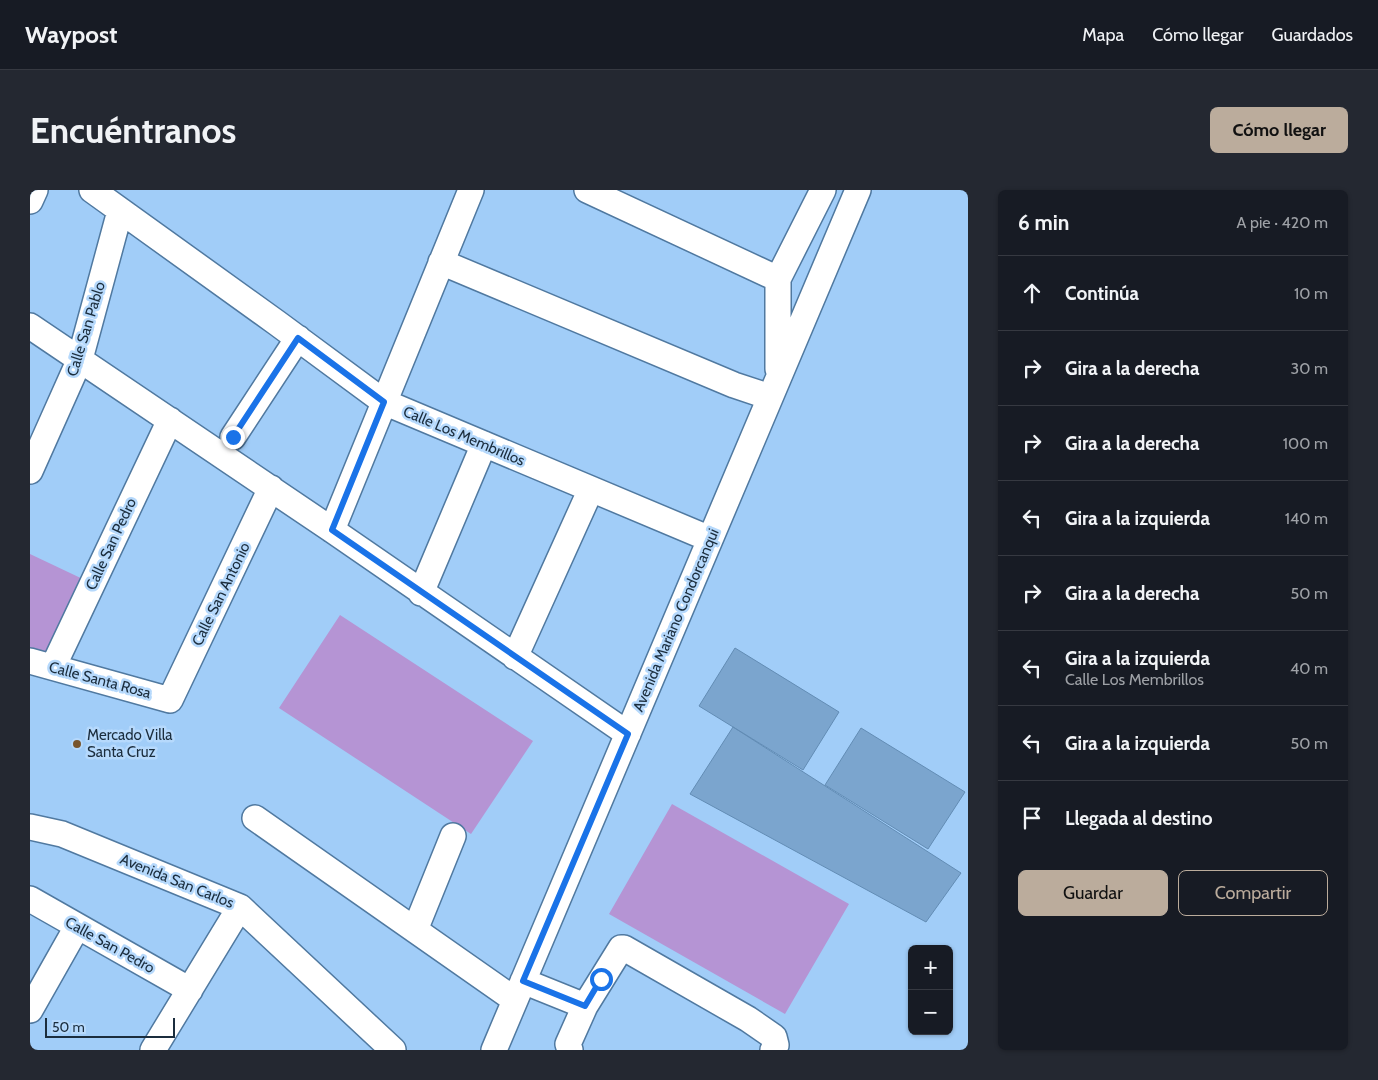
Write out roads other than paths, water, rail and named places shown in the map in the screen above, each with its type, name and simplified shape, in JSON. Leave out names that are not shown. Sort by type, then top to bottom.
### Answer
[{"type":"street","points":[[30,201],[35,190]]},
{"type":"street","name":"Calle Los Membrillos","points":[[92,190],[384,402],[710,539]]},
{"type":"street","points":[[332,530],[471,190]]},
{"type":"street","points":[[587,190],[778,279]]},
{"type":"street","points":[[441,262],[734,385],[774,389],[778,279],[823,190]]},
{"type":"street","name":"Avenida Mariano Condorcanqui","points":[[494,1050],[858,190]]},
{"type":"street","name":"Calle San Pablo","points":[[30,471],[80,359],[120,211]]},
{"type":"street","points":[[30,326],[271,488],[628,734]]},
{"type":"street","points":[[233,437],[298,338]]},
{"type":"street","name":"Calle San Pedro","points":[[42,664],[170,420]]},
{"type":"street","points":[[421,593],[484,444]]},
{"type":"street","name":"Calle San Antonio","points":[[170,700],[271,488]]},
{"type":"street","points":[[515,657],[591,489]]},
{"type":"street","name":"Calle Santa Rosa","points":[[42,664],[170,700]]},
{"type":"street","points":[[255,818],[414,930],[519,991],[585,1006]]},
{"type":"street","name":"Avenida San Carlos","points":[[30,827],[62,834],[240,907],[393,1050]]},
{"type":"street","points":[[414,930],[453,836]]},
{"type":"street","name":"Calle San Pedro","points":[[30,899],[190,990]]},
{"type":"street","points":[[153,1050],[240,907]]},
{"type":"street","points":[[30,1010],[77,927]]},
{"type":"street","points":[[570,1050],[568,1044],[585,1006],[621,948],[748,1019],[774,1037],[776,1046],[773,1050]]},
{"type":"place","name":"Mercado Villa Santa Cruz","points":[[77,744]]}]
